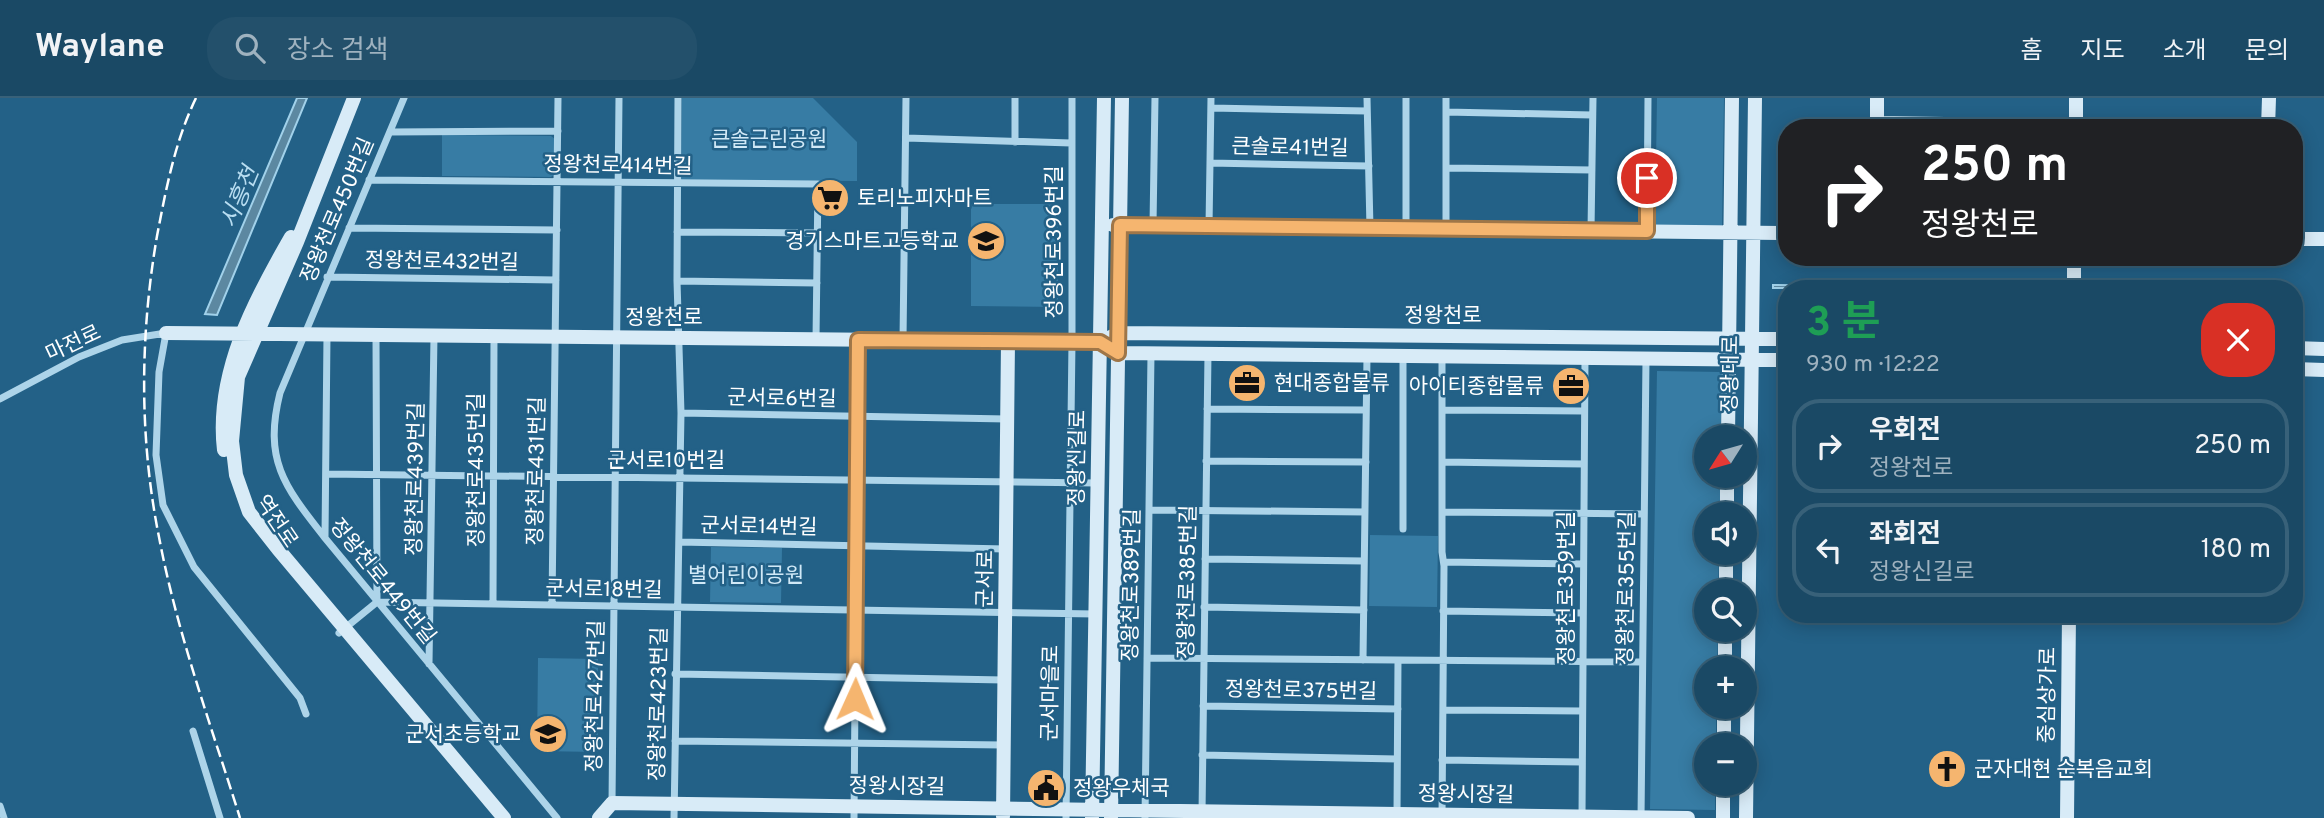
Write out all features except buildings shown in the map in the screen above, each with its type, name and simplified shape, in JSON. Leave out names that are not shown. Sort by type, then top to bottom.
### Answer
[{"type":"street","name":"역전로","points":[[354,98],[316,193],[273,268],[233,356],[222,432],[232,482],[247,522],[504,818]]},
{"type":"street","name":"정왕천로450번길","points":[[303,335],[404,98]]},
{"type":"street","points":[[555,337],[558,98]]},
{"type":"street","name":"정왕천로427번길","points":[[612,803],[619,98]]},
{"type":"street","name":"정왕천로423번길","points":[[674,811],[681,413],[677,281],[678,98]]},
{"type":"street","points":[[904,340],[906,98]]},
{"type":"street","points":[[1015,98],[1015,142]]},
{"type":"street","name":"정왕천로396번길","points":[[1072,98],[1072,342]]},
{"type":"street","name":"정왕신길로","points":[[1092,814],[1104,98]]},
{"type":"street","name":"정왕신길로","points":[[1111,814],[1122,98]]},
{"type":"street","points":[[1153,225],[1155,98]]},
{"type":"street","name":"큰솔로41번길","points":[[1209,226],[1211,98]]},
{"type":"street","points":[[1367,98],[1370,228]]},
{"type":"street","points":[[1406,98],[1406,228]]},
{"type":"street","points":[[1446,98],[1446,229]]},
{"type":"street","points":[[1591,230],[1593,98]]},
{"type":"street","points":[[1647,231],[1648,98]]},
{"type":"street","name":"정왕대로","points":[[1728,425],[1732,98]]},
{"type":"street","name":"정왕대로","points":[[1746,818],[1755,98]]},
{"type":"street","points":[[1877,98],[1877,119]]},
{"type":"street","points":[[2076,98],[2076,119]]},
{"type":"street","points":[[2269,98],[2269,119]]},
{"type":"street","name":"큰솔로41번길","points":[[1211,108],[1367,111]]},
{"type":"street","points":[[1446,112],[1592,115]]},
{"type":"street","points":[[390,131],[558,131]]},
{"type":"street","name":"정왕천로396번길","points":[[906,138],[1071,143]]},
{"type":"street","name":"큰솔로41번길","points":[[1210,163],[1369,166]]},
{"type":"street","points":[[1446,167],[1592,170]]},
{"type":"street","name":"정왕천로414번길","points":[[369,180],[818,184],[816,340]]},
{"type":"street","points":[[1101,224],[1778,233]]},
{"type":"street","name":"정왕천로432번길","points":[[349,228],[557,230]]},
{"type":"street","points":[[677,232],[817,233]]},
{"type":"street","points":[[2303,239],[2324,239]]},
{"type":"street","name":"정왕천로432번길","points":[[327,277],[556,280]]},
{"type":"street","points":[[677,281],[817,283]]},
{"type":"street","points":[[166,333],[159,372],[156,455],[163,505],[194,567],[300,698],[306,714]]},
{"type":"street","name":"정왕천로","points":[[166,333],[1072,342],[1100,342],[1119,333],[1778,339]]},
{"type":"street","name":"마전로","points":[[0,399],[79,357],[122,340],[166,333]]},
{"type":"street","name":"정왕천로449번길","points":[[303,335],[280,393],[274,434],[282,479],[325,538],[557,818]]},
{"type":"street","points":[[325,538],[327,335]]},
{"type":"street","points":[[342,631],[377,602],[376,336]]},
{"type":"street","name":"정왕천로439번길","points":[[429,665],[435,336]]},
{"type":"street","name":"정왕천로435번길","points":[[493,604],[494,337]]},
{"type":"street","name":"정왕천로431번길","points":[[552,605],[555,337]]},
{"type":"street","points":[[854,812],[858,340]]},
{"type":"street","name":"군서로","points":[[1003,813],[1008,341]]},
{"type":"street","name":"군서마을로","points":[[1066,814],[1072,342]]},
{"type":"street","points":[[1100,342],[1118,353]]},
{"type":"street","points":[[2303,348],[2324,349]]},
{"type":"street","name":"정왕천로","points":[[1118,353],[1778,360]]},
{"type":"street","name":"정왕천로389번길","points":[[1145,814],[1151,353]]},
{"type":"street","name":"정왕천로385번길","points":[[1202,815],[1208,354]]},
{"type":"street","name":"정왕천로375번길","points":[[1363,660],[1367,355]]},
{"type":"street","name":"정왕천로","points":[[1403,529],[1404,356]]},
{"type":"street","points":[[1441,356],[1444,562],[1442,817]]},
{"type":"street","name":"정왕천로359번길","points":[[1582,817],[1585,358]]},
{"type":"street","name":"정왕천로355번길","points":[[1641,818],[1646,358]]},
{"type":"street","points":[[2303,369],[2324,370]]},
{"type":"street","points":[[1207,409],[1366,410]]},
{"type":"street","points":[[1442,410],[1584,411]]},
{"type":"street","name":"군서로6번길","points":[[681,413],[1007,419]]},
{"type":"street","points":[[1206,461],[1366,462]]},
{"type":"street","points":[[1442,463],[1584,464]]},
{"type":"street","name":"군서로10번길","points":[[326,474],[1007,482]]},
{"type":"street","points":[[1007,482],[1098,483]]},
{"type":"street","points":[[1149,510],[1365,512]]},
{"type":"street","points":[[1442,512],[1644,514]]},
{"type":"street","name":"군서로14번길","points":[[679,542],[1006,549]]},
{"type":"street","points":[[1205,559],[1364,561]]},
{"type":"street","points":[[1444,562],[1583,564]]},
{"type":"street","name":"군서로18번길","points":[[377,602],[1005,613]]},
{"type":"street","points":[[1204,607],[1364,610]]},
{"type":"street","points":[[1005,613],[1069,611],[1096,614]]},
{"type":"street","points":[[1443,611],[1583,613]]},
{"type":"street","name":"중심상가로","points":[[2067,818],[2069,623]]},
{"type":"street","name":"역전로","points":[[342,631],[496,818]]},
{"type":"street","name":"정왕천로375번길","points":[[1147,658],[1398,660],[1397,816]]},
{"type":"street","points":[[1398,660],[1642,662]]},
{"type":"street","points":[[675,674],[1004,680]]},
{"type":"street","name":"정왕천로375번길","points":[[1203,706],[1398,709]]},
{"type":"street","points":[[1443,710],[1582,711]]},
{"type":"street","points":[[192,731],[220,818]]},
{"type":"street","points":[[675,741],[1004,745]]},
{"type":"street","points":[[1202,755],[1397,759]]},
{"type":"street","points":[[1442,760],[1582,762]]},
{"type":"street","points":[[1723,796],[1723,818]]},
{"type":"street","points":[[599,818],[612,803]]},
{"type":"street","name":"정왕시장길","points":[[612,803],[674,811],[1688,818]]},
{"type":"street","points":[[0,806],[4,818]]},
{"type":"green space","name":"큰솔근린공원","points":[[682,98],[813,98],[857,142],[857,181],[681,180]]},
{"type":"green space","points":[[1657,98],[1724,98],[1722,227],[1655,226]]},
{"type":"green space","points":[[442,135],[551,136],[555,139],[555,174],[551,177],[442,176]]},
{"type":"green space","points":[[971,204],[1058,204],[1058,307],[971,306]]},
{"type":"green space","points":[[1657,371],[1722,372],[1721,425],[1694,425],[1694,488],[1720,488],[1720,502],[1694,502],[1694,565],[1719,565],[1718,579],[1694,579],[1694,642],[1718,642],[1717,656],[1694,656],[1694,719],[1716,719],[1716,733],[1694,733],[1694,796],[1715,796],[1715,810],[1650,809]]},
{"type":"green space","points":[[1370,535],[1438,536],[1437,607],[1369,606]]},
{"type":"green space","name":"별어린이공원","points":[[711,547],[782,548],[781,603],[710,602]]},
{"type":"green space","points":[[538,658],[598,659],[598,752],[537,751]]},
{"type":"shaded area","points":[[297,98],[307,98],[217,315],[205,314]]},
{"type":"railway","points":[[196,98],[177,148],[151,273],[145,348],[145,424],[152,500],[166,573],[195,679],[240,818]]},
{"type":"place","name":"토리노피자마트","points":[[830,198]]},
{"type":"place","name":"경기스마트고등학교","points":[[986,241]]},
{"type":"place","name":"현대종합물류","points":[[1247,383]]},
{"type":"place","name":"아이티종합물류","points":[[1571,386]]},
{"type":"place","name":"군서초등학교","points":[[548,734]]},
{"type":"place","name":"군자대현 순복음교회","points":[[1947,769]]},
{"type":"place","name":"정왕우체국","points":[[1046,788]]},
{"type":"route","points":[[855,699],[858,340],[1100,342],[1118,353],[1120,225],[1647,231],[1647,178]]},
{"type":"water label","name":"시흥천","points":[[239,197]]}]
